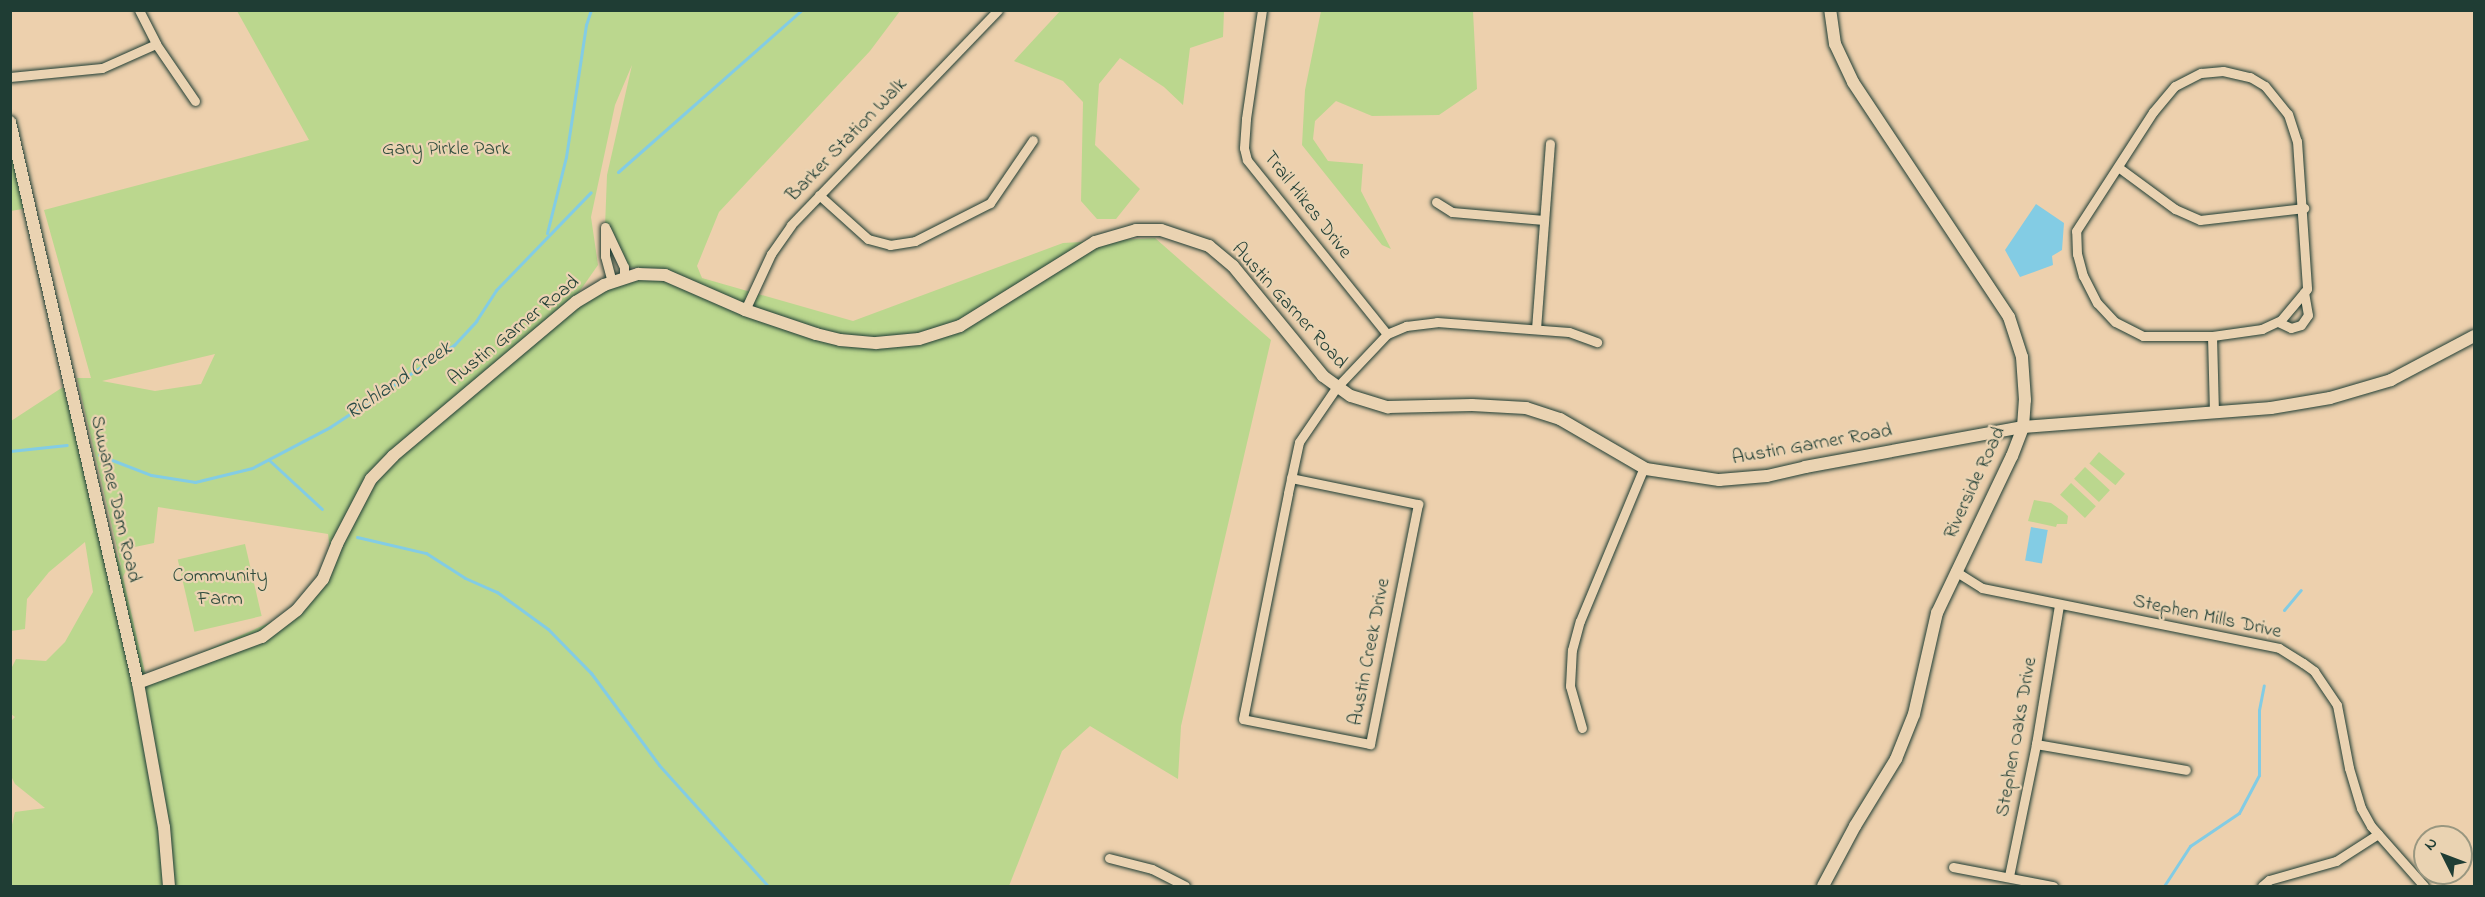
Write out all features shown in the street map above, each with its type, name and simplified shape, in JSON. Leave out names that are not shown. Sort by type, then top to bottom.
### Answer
[{"type":"street","points":[[139,10],[156,44],[195,101]]},
{"type":"street","name":"Barker Station Walk","points":[[745,310],[771,254],[791,225],[998,10]]},
{"type":"street","name":"Trail Hikes Drive","points":[[1262,10],[1244,148],[1247,160],[1387,334]]},
{"type":"street","name":"Riverside Road","points":[[1823,886],[1855,826],[1896,759],[1914,714],[1937,613],[1955,571],[1997,489],[2023,427],[2025,400],[2022,357],[2009,316],[1852,82],[1835,45],[1830,10]]},
{"type":"street","points":[[10,77],[102,68],[156,44]]},
{"type":"street","points":[[2223,70],[2250,77],[2265,86],[2288,114],[2297,141],[2304,208],[2307,289],[2278,322],[2262,329],[2212,336],[2143,336],[2115,322],[2097,303],[2083,276],[2077,255],[2076,231],[2153,112],[2175,86],[2201,73],[2223,70]]},
{"type":"street","name":"Suwanee Dam Road","points":[[10,122],[138,683],[164,827],[169,886]]},
{"type":"street","points":[[819,195],[868,239],[890,245],[915,241],[990,203],[1033,140]]},
{"type":"street","points":[[1536,329],[1550,144]]},
{"type":"street","points":[[2118,167],[2175,208],[2200,220],[2304,208]]},
{"type":"street","points":[[1436,202],[1452,212],[1544,220]]},
{"type":"street","name":"Austin Garner Road","points":[[138,683],[262,637],[297,610],[323,579],[371,479],[576,302],[618,280],[638,274],[665,275],[745,310],[840,340],[876,343],[919,339],[960,326],[1095,242],[1136,230],[1161,230],[1209,246],[1233,266],[1323,376],[1336,388],[1351,396],[1388,407],[1472,405],[1526,408],[1560,419],[1644,467],[1679,476],[1719,480],[1767,476],[2023,427],[2082,425],[2214,411],[2271,408],[2330,398],[2391,380],[2475,336]]},
{"type":"street","points":[[2278,322],[2291,328],[2301,325],[2308,315],[2304,292]]},
{"type":"street","points":[[1387,334],[1406,326],[1437,322],[1569,332],[1597,342]]},
{"type":"street","name":"Austin Creek Drive","points":[[1291,478],[1418,504],[1370,744],[1243,719],[1291,478],[1299,442],[1336,388],[1387,334]]},
{"type":"street","points":[[2212,336],[2214,411]]},
{"type":"street","points":[[1582,728],[1570,686],[1572,650],[1580,621],[1644,467]]},
{"type":"street","name":"Stephen Mills Drive","points":[[1955,571],[1982,588],[2279,648],[2303,663],[2314,671],[2337,705],[2349,768],[2361,808],[2378,834],[2424,886]]},
{"type":"street","name":"Stephen Oaks Drive","points":[[2009,876],[2036,744],[2059,605]]},
{"type":"street","points":[[2036,744],[2186,770]]},
{"type":"street","points":[[2262,886],[2269,880],[2336,861],[2378,834]]},
{"type":"street","points":[[1109,858],[1152,869],[1185,886]]},
{"type":"street","points":[[1953,867],[2053,886]]},
{"type":"green space","points":[[1061,10],[1224,11],[1223,37],[1190,48],[1183,105],[1164,87],[1120,58],[1099,84],[1095,145],[1140,189],[1116,219],[1097,219],[1081,201],[1083,102],[1063,81],[1014,61]]},
{"type":"green space","name":"Gary Pirkle Park","points":[[237,11],[900,11],[870,51],[719,212],[697,266],[702,278],[853,321],[1063,243],[1155,238],[1271,340],[1181,726],[1178,779],[1090,726],[1062,751],[1009,886],[11,886],[11,829],[15,812],[45,808],[15,784],[11,776],[11,721],[15,717],[11,714],[10,671],[16,659],[46,661],[65,642],[93,592],[85,542],[49,572],[27,599],[25,629],[11,631],[11,421],[63,387],[95,498],[122,569],[77,378],[91,378],[44,210],[309,140]],"holes":[[[632,65],[607,175],[605,227],[624,267],[657,269],[577,295],[598,265],[591,217],[615,105]],[[215,354],[201,384],[155,391],[102,381]],[[158,507],[328,534],[331,557],[303,608],[146,677],[123,577],[128,566],[125,549],[154,543]]]},
{"type":"green space","points":[[1321,11],[1473,11],[1477,89],[1439,115],[1372,116],[1336,101],[1315,121],[1313,139],[1328,161],[1363,164],[1361,191],[1391,249],[1382,245],[1302,145],[1305,90]]},
{"type":"green space","points":[[10,141],[28,208],[11,211],[10,211]]},
{"type":"green space","points":[[2099,452],[2125,474],[2115,485],[2089,463]]},
{"type":"green space","points":[[2085,467],[2110,490],[2099,502],[2074,479]]},
{"type":"green space","points":[[2071,483],[2096,506],[2085,518],[2060,495]]},
{"type":"green space","points":[[2034,500],[2051,503],[2065,513],[2068,516],[2067,524],[2057,524],[2056,527],[2028,521]]},
{"type":"green space","name":"Community Farm","points":[[245,544],[262,616],[194,632],[178,560]]},
{"type":"water","points":[[2036,204],[2064,223],[2062,250],[2052,256],[2053,265],[2020,277],[2005,250]]},
{"type":"water","points":[[2031,527],[2048,530],[2042,563],[2025,560]]},
{"type":"waterway","name":"Richland Creek","points":[[547,233],[566,157],[586,25],[591,10]]},
{"type":"waterway","points":[[618,172],[802,10]]},
{"type":"waterway","name":"Richland Creek","points":[[99,455],[151,475],[195,482],[252,468],[330,427],[454,345],[476,321],[496,290],[591,192]]},
{"type":"waterway","name":"Richland Creek","points":[[10,451],[67,445]]},
{"type":"waterway","points":[[269,460],[322,509]]},
{"type":"waterway","points":[[357,537],[426,553],[465,578],[497,592],[548,629],[591,673],[659,765],[768,886]]},
{"type":"waterway","points":[[2284,610],[2301,590]]},
{"type":"waterway","points":[[2164,886],[2190,846],[2239,813],[2259,775],[2259,710],[2264,685]]}]
